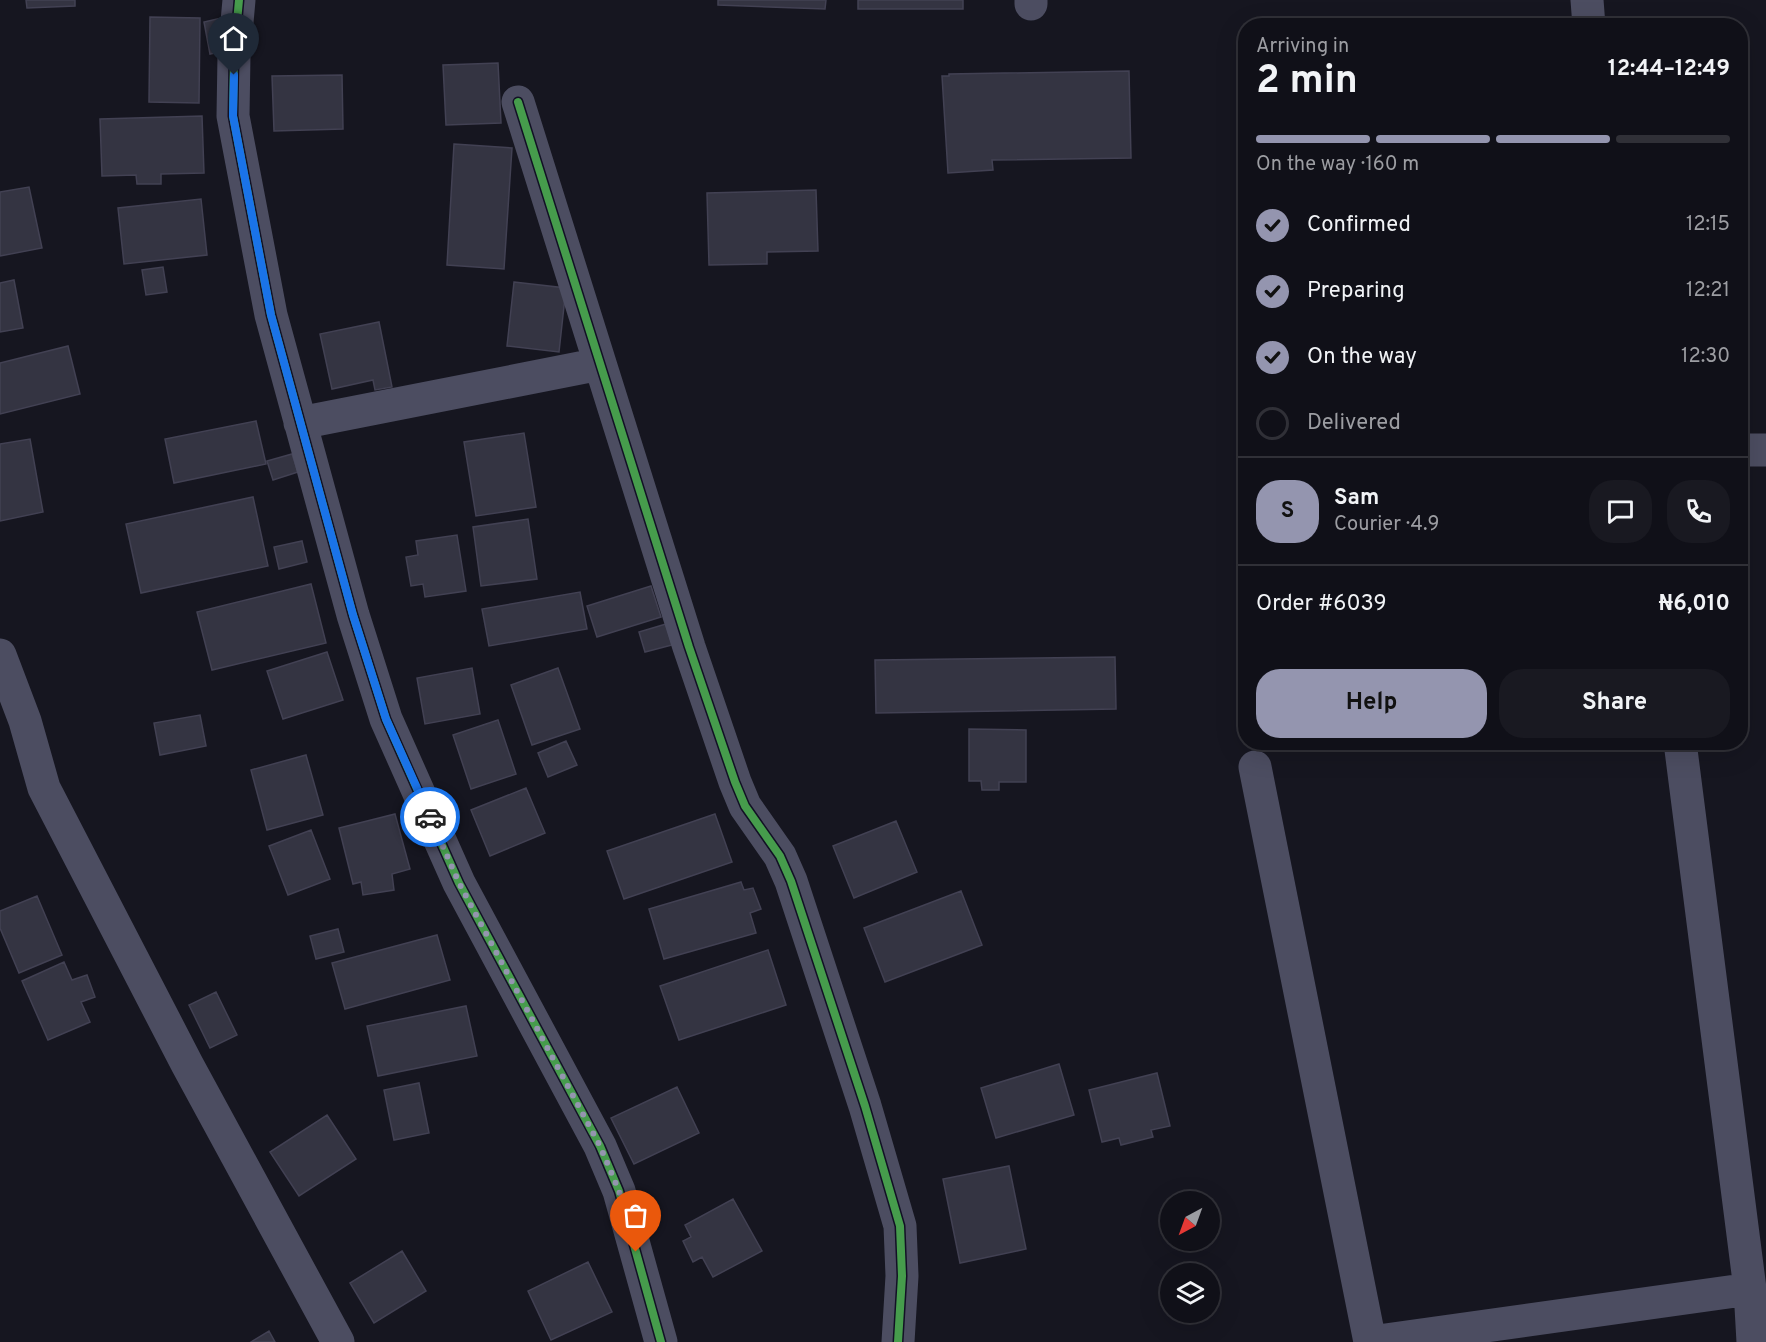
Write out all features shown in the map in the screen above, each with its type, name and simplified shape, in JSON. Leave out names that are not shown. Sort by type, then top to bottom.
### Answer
[{"type":"street","points":[[239,0],[234,55],[233,116],[271,315],[353,615],[386,719],[459,883],[600,1146],[619,1191],[661,1342]]},
{"type":"street","points":[[1587,0],[1588,18]]},
{"type":"street","points":[[518,102],[690,647],[735,782],[745,806],[780,856],[791,881],[865,1106],[900,1226],[902,1276],[898,1342]]},
{"type":"street","points":[[300,423],[600,364]]},
{"type":"street","points":[[1748,450],[1766,450]]},
{"type":"street","points":[[0,655],[25,721],[44,788],[187,1064],[338,1342]]},
{"type":"street","points":[[1681,750],[1750,1288],[1753,1342]]},
{"type":"street","points":[[1255,767],[1371,1342],[1750,1288]]},
{"type":"building","points":[[26,0],[75,0],[75,6],[27,8]]},
{"type":"building","points":[[718,0],[826,0],[825,9],[718,5]]},
{"type":"building","points":[[858,0],[963,0],[963,9],[858,9]]},
{"type":"building","points":[[150,17],[200,18],[199,103],[149,102]]},
{"type":"building","points":[[226,17],[233,49],[210,54],[204,22]]},
{"type":"building","points":[[498,63],[501,123],[446,125],[443,65]]},
{"type":"building","points":[[1129,71],[1131,158],[992,160],[993,170],[948,173],[942,76],[949,76],[949,74]]},
{"type":"building","points":[[342,75],[343,129],[274,131],[272,76]]},
{"type":"building","points":[[202,116],[204,173],[161,174],[161,184],[137,184],[136,175],[102,176],[100,119]]},
{"type":"building","points":[[454,144],[512,148],[504,269],[447,265]]},
{"type":"building","points":[[29,187],[42,248],[0,256],[0,192]]},
{"type":"building","points":[[816,190],[818,251],[767,252],[767,264],[709,265],[707,193]]},
{"type":"building","points":[[201,199],[207,255],[124,264],[118,208]]},
{"type":"building","points":[[163,267],[167,292],[146,295],[142,270]]},
{"type":"building","points":[[14,280],[23,328],[0,332],[0,283]]},
{"type":"building","points":[[514,282],[566,288],[559,352],[507,346]]},
{"type":"building","points":[[379,322],[392,387],[375,390],[373,380],[332,389],[320,334]]},
{"type":"building","points":[[68,346],[80,394],[0,414],[0,363]]},
{"type":"building","points":[[256,421],[266,464],[174,483],[165,439]]},
{"type":"building","points":[[524,433],[536,507],[476,516],[464,442]]},
{"type":"building","points":[[30,439],[43,512],[0,521],[0,444]]},
{"type":"building","points":[[292,454],[298,472],[273,480],[267,461]]},
{"type":"building","points":[[253,497],[268,566],[141,593],[126,524]]},
{"type":"building","points":[[528,519],[537,579],[481,586],[473,527]]},
{"type":"building","points":[[457,535],[466,591],[425,597],[423,584],[411,586],[406,557],[418,555],[416,541]]},
{"type":"building","points":[[302,541],[307,562],[279,569],[274,547]]},
{"type":"building","points":[[311,584],[326,643],[212,670],[197,612]]},
{"type":"building","points":[[651,586],[661,617],[597,637],[587,606]]},
{"type":"building","points":[[580,592],[587,629],[489,646],[482,609]]},
{"type":"building","points":[[666,624],[672,645],[645,652],[639,632]]},
{"type":"building","points":[[327,652],[343,700],[283,719],[267,671]]},
{"type":"building","points":[[1115,657],[1116,709],[876,713],[875,660]]},
{"type":"building","points":[[472,668],[480,714],[425,724],[417,678]]},
{"type":"building","points":[[558,668],[580,729],[532,745],[511,685]]},
{"type":"building","points":[[200,715],[206,746],[160,755],[154,723]]},
{"type":"building","points":[[498,720],[516,774],[471,789],[453,735]]},
{"type":"building","points":[[969,729],[1026,730],[1026,782],[999,782],[999,790],[982,790],[981,781],[969,781]]},
{"type":"building","points":[[566,741],[577,765],[548,777],[538,753]]},
{"type":"building","points":[[306,755],[323,815],[267,830],[251,770]]},
{"type":"building","points":[[526,788],[545,833],[490,856],[471,810]]},
{"type":"building","points":[[395,814],[410,869],[392,874],[394,890],[363,895],[361,882],[353,884],[339,828]]},
{"type":"building","points":[[715,814],[732,862],[624,899],[607,851]]},
{"type":"building","points":[[896,821],[917,872],[854,898],[833,846]]},
{"type":"building","points":[[311,830],[330,879],[288,895],[269,846]]},
{"type":"building","points":[[741,882],[744,890],[753,888],[761,909],[750,913],[756,933],[664,959],[649,909]]},
{"type":"building","points":[[961,891],[982,945],[885,982],[864,928]]},
{"type":"building","points":[[37,896],[62,955],[19,973],[0,928],[0,911]]},
{"type":"building","points":[[338,929],[344,952],[316,959],[310,936]]},
{"type":"building","points":[[437,935],[450,980],[345,1009],[332,963]]},
{"type":"building","points":[[768,950],[786,1005],[679,1040],[660,986]]},
{"type":"building","points":[[64,962],[72,980],[87,975],[95,997],[81,1002],[90,1022],[48,1040],[22,981]]},
{"type":"building","points":[[216,992],[237,1035],[210,1048],[189,1005]]},
{"type":"building","points":[[466,1006],[477,1056],[378,1076],[367,1026]]},
{"type":"building","points":[[1059,1064],[1074,1115],[996,1138],[981,1088]]},
{"type":"building","points":[[1157,1073],[1170,1126],[1151,1130],[1153,1137],[1121,1145],[1119,1138],[1102,1142],[1089,1090]]},
{"type":"building","points":[[419,1083],[429,1133],[394,1140],[384,1090]]},
{"type":"building","points":[[677,1087],[699,1133],[634,1164],[611,1118]]},
{"type":"building","points":[[327,1115],[356,1159],[299,1196],[270,1152]]},
{"type":"building","points":[[1009,1166],[1026,1249],[960,1263],[943,1179]]},
{"type":"building","points":[[733,1199],[762,1251],[713,1277],[702,1257],[693,1262],[683,1241],[691,1237],[685,1225]]},
{"type":"building","points":[[402,1251],[426,1291],[374,1323],[350,1283]]},
{"type":"building","points":[[588,1262],[612,1312],[551,1340],[528,1291]]},
{"type":"building","points":[[269,1331],[275,1342],[251,1342]]},
{"type":"cycle path","points":[[239,0],[234,55],[233,116],[271,315],[353,615],[386,719],[459,883],[600,1146],[619,1191],[661,1342]]},
{"type":"cycle path","points":[[518,102],[689,647],[735,782],[745,806],[780,856],[791,881],[865,1106],[900,1226],[902,1276],[898,1342]]},
{"type":"way so far","points":[[430,817],[459,883],[600,1146],[619,1191],[636,1252]]},
{"type":"route","points":[[234,75],[233,116],[271,315],[353,615],[386,719],[430,817]]}]
